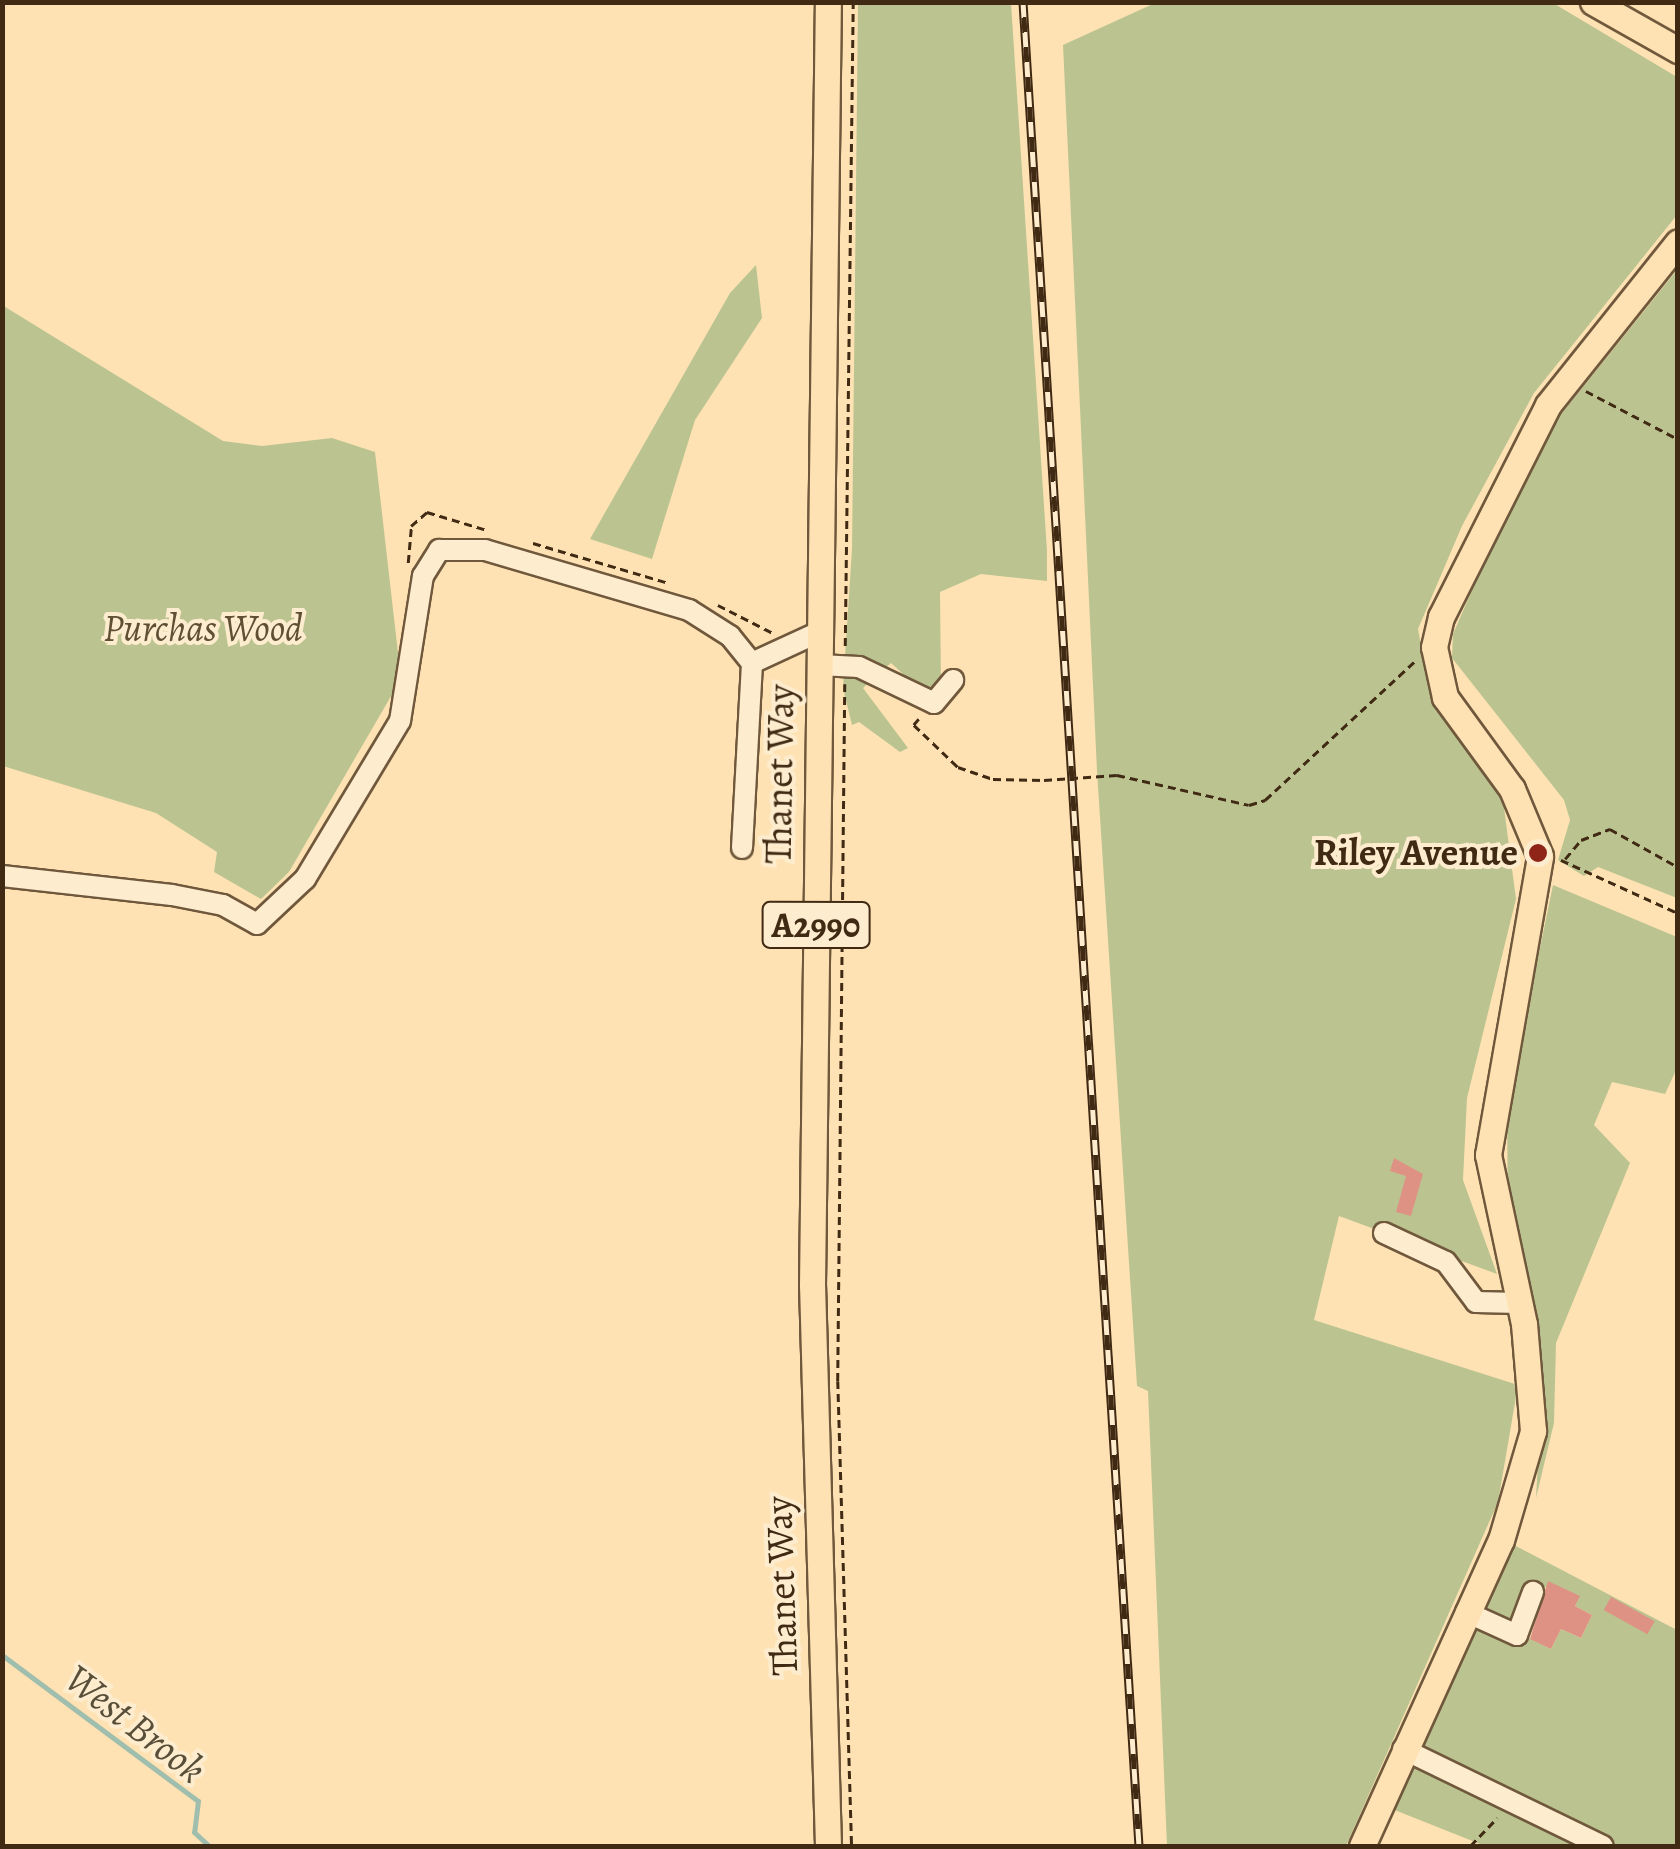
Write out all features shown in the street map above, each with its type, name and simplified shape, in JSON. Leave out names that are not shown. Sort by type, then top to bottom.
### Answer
[{"type":"main road","name":"Thanet Way","points":[[828,2],[812,1285],[828,1846]]},
{"type":"main road","points":[[1593,2],[1678,50]]},
{"type":"main road","points":[[1362,1846],[1466,1612],[1528,1459],[1533,1393],[1519,1303],[1496,1210],[1489,1126],[1536,912],[1552,858],[1512,790],[1445,697],[1434,647],[1470,556],[1568,379],[1678,242]]},
{"type":"lane","points":[[2,876],[223,904],[257,924],[305,878],[400,722],[423,576],[439,550],[485,550],[689,610],[730,636],[752,663],[742,848]]},
{"type":"lane","points":[[752,663],[819,632]]},
{"type":"lane","points":[[818,665],[845,666],[934,703],[953,680]]},
{"type":"lane","points":[[1384,1234],[1446,1262],[1476,1302],[1519,1303]]},
{"type":"lane","points":[[1466,1612],[1516,1635],[1533,1592]]},
{"type":"lane","points":[[1402,1749],[1603,1846]]},
{"type":"path","points":[[852,1846],[838,1341],[853,2]]},
{"type":"path","points":[[1568,379],[1678,439]]},
{"type":"path","points":[[934,703],[914,725],[958,767],[993,779],[1117,775],[1249,805],[1265,800],[1434,647]]},
{"type":"path","points":[[1552,858],[1581,840],[1610,829],[1678,866]]},
{"type":"path","points":[[1552,858],[1678,913]]},
{"type":"path","points":[[1470,1846],[1514,1804]]},
{"type":"green space","points":[[858,3],[1011,3],[1047,551],[1047,581],[981,574],[940,592],[941,688],[927,696],[891,663],[863,688],[908,748],[900,752],[859,722],[852,725],[843,688],[852,549]]},
{"type":"green space","points":[[1155,3],[1553,3],[1677,77],[1677,215],[1534,393],[1462,526],[1418,629],[1428,683],[1503,800],[1516,899],[1467,1098],[1463,1180],[1497,1274],[1339,1216],[1314,1320],[1518,1385],[1498,1502],[1346,1846],[1167,1846],[1148,1391],[1137,1386],[1097,771],[1063,45]]},
{"type":"green space","points":[[756,265],[762,318],[695,420],[652,559],[590,539],[730,293]]},
{"type":"green space","points":[[1677,270],[1677,898],[1598,867],[1584,876],[1558,860],[1570,820],[1564,800],[1452,658],[1453,634],[1496,535],[1554,423]]},
{"type":"green space","name":"Purchas Wood","points":[[2,305],[223,441],[262,446],[332,438],[375,452],[401,679],[289,872],[261,899],[214,872],[217,852],[156,813],[3,766]]},
{"type":"green space","points":[[1553,885],[1677,937],[1678,1066],[1665,1094],[1612,1082],[1594,1125],[1630,1163],[1556,1343],[1554,1423],[1536,1498],[1543,1373],[1508,1225],[1507,1108]]},
{"type":"green space","points":[[1512,1544],[1677,1630],[1677,1846],[1485,1846],[1387,1807]],"holes":[[[1557,1586],[1579,1596],[1575,1606],[1592,1615],[1581,1638],[1561,1629],[1551,1649],[1527,1637],[1545,1587]]]},
{"type":"building","points":[[1394,1158],[1423,1174],[1411,1216],[1396,1212],[1406,1176],[1390,1171]]},
{"type":"building","points":[[1548,1581],[1580,1596],[1575,1606],[1592,1615],[1581,1638],[1561,1629],[1551,1649],[1530,1639]]},
{"type":"building","points":[[1611,1597],[1655,1621],[1647,1634],[1604,1610]]},
{"type":"waterway","name":"West Brook","points":[[2,1655],[198,1801],[194,1832],[209,1846]]},
{"type":"railway","points":[[1023,2],[1139,1846]]},
{"type":"place","name":"Riley Avenue","points":[[1538,853]]}]
